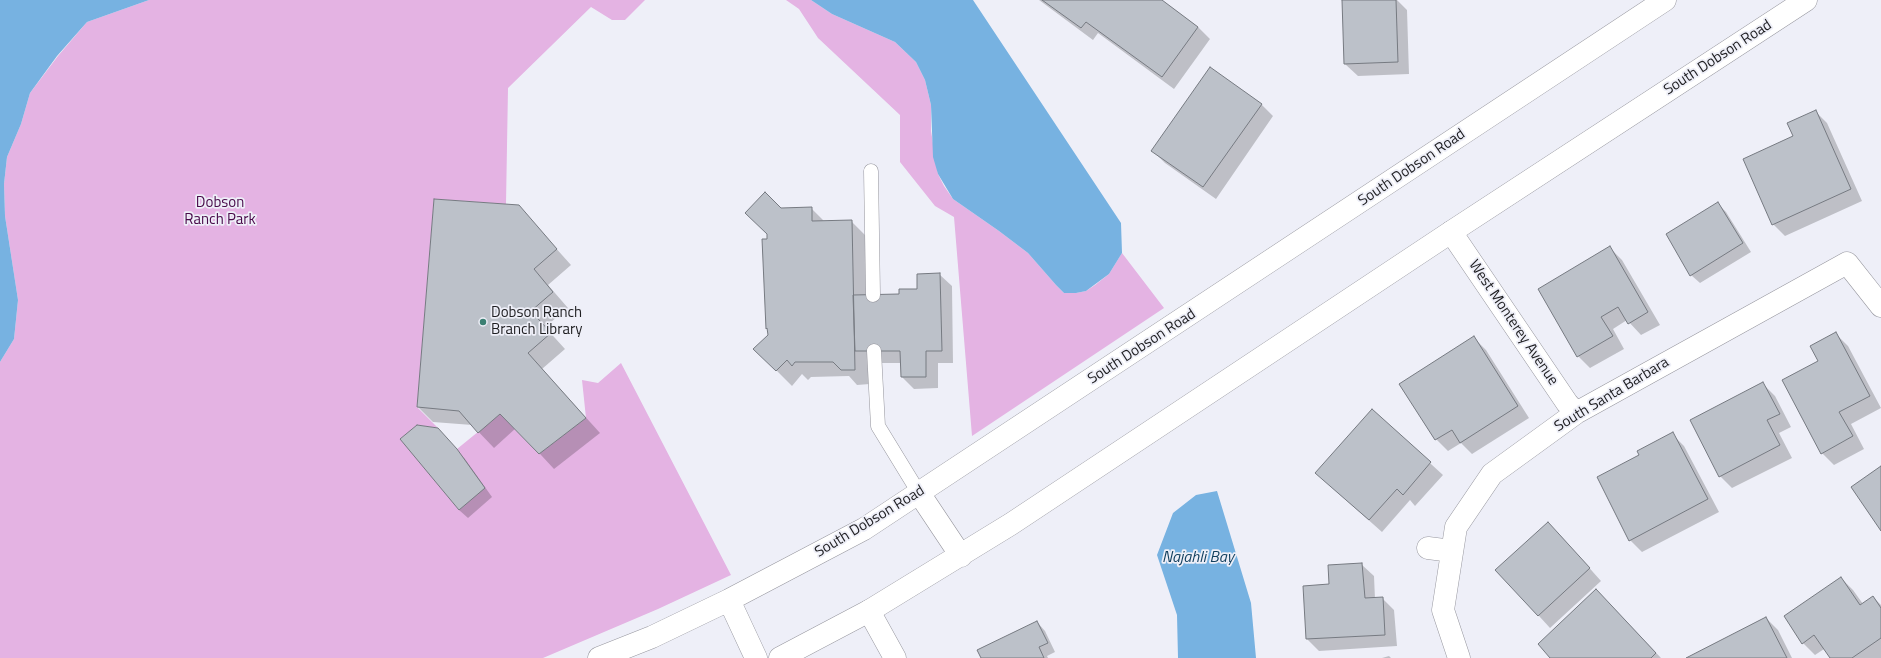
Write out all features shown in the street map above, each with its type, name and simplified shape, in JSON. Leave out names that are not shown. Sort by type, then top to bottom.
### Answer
[{"type":"main road","name":"South Dobson Road","points":[[599,658],[652,637],[729,600],[850,537],[919,494],[1665,0]]},
{"type":"main road","name":"South Dobson Road","points":[[780,658],[869,611],[961,556],[1451,232],[1806,0]]},
{"type":"main road","name":"West Monterey Avenue","points":[[1451,232],[1567,403],[1576,413]]},
{"type":"main road","name":"South Santa Barbara","points":[[1459,658],[1443,610],[1456,527],[1492,474],[1576,413],[1847,263],[1881,306]]},
{"type":"main road","points":[[919,494],[961,556]]},
{"type":"main road","points":[[1428,548],[1452,551]]},
{"type":"main road","points":[[729,600],[756,658]]},
{"type":"main road","points":[[869,611],[895,658]]},
{"type":"lane","points":[[871,171],[873,295]]},
{"type":"lane","points":[[874,351],[878,426],[919,494]]},
{"type":"green space","name":"Dobson Ranch Park","points":[[149,0],[645,0],[625,20],[612,20],[591,7],[508,88],[506,204],[434,199],[417,407],[438,428],[417,425],[401,439],[459,510],[484,488],[457,449],[500,414],[539,454],[586,418],[582,380],[598,383],[621,363],[731,575],[658,609],[543,658],[0,658],[0,362],[14,339],[18,300],[5,216],[4,184],[7,157],[21,124],[30,93],[58,56],[87,22]]},
{"type":"green space","points":[[786,0],[811,0],[832,14],[895,42],[916,62],[925,80],[931,105],[931,131],[938,174],[944,186],[953,199],[1028,253],[1064,293],[1086,291],[1095,285],[1109,274],[1122,253],[1164,308],[972,436],[954,217],[935,206],[900,162],[900,115],[818,38],[799,9]]},
{"type":"water","points":[[0,0],[149,0],[87,22],[57,56],[30,93],[21,124],[7,157],[4,184],[5,216],[18,300],[14,339],[0,362]]},
{"type":"water","points":[[811,0],[973,0],[1121,223],[1122,253],[1109,274],[1086,291],[1064,293],[1028,253],[953,199],[938,174],[933,157],[931,105],[925,80],[916,62],[895,42],[832,14]]},
{"type":"water","name":"Najahli Bay","points":[[1217,491],[1251,603],[1256,658],[1178,658],[1177,615],[1157,555],[1173,513],[1196,495]]},
{"type":"building","points":[[1042,0],[1162,0],[1198,27],[1162,77],[1086,22],[1081,28]]},
{"type":"building","points":[[1342,0],[1396,0],[1398,62],[1344,64]]},
{"type":"building","points":[[1210,67],[1262,104],[1203,187],[1151,151]]},
{"type":"building","points":[[1816,110],[1851,189],[1772,225],[1743,159],[1793,136],[1787,123]]},
{"type":"building","points":[[765,192],[781,208],[812,207],[812,221],[852,220],[855,370],[841,370],[833,362],[795,362],[792,366],[787,360],[776,371],[753,349],[768,335],[767,328],[766,329],[762,239],[767,239],[767,234],[745,213]]},
{"type":"building","name":"Dobson Ranch Branch Library","points":[[434,199],[519,205],[557,249],[534,269],[553,292],[531,311],[551,333],[528,353],[586,418],[539,454],[500,414],[478,433],[459,411],[417,407]]},
{"type":"building","points":[[1718,202],[1743,243],[1690,276],[1666,234]]},
{"type":"building","points":[[1610,246],[1648,312],[1628,324],[1618,307],[1601,317],[1613,336],[1577,357],[1538,289]]},
{"type":"building","points":[[940,273],[942,351],[926,351],[926,377],[901,377],[900,351],[855,351],[853,295],[899,294],[899,289],[917,289],[917,274]]},
{"type":"building","points":[[1836,332],[1870,396],[1839,412],[1853,436],[1821,454],[1782,380],[1818,361],[1810,346]]},
{"type":"building","points":[[1474,336],[1518,406],[1460,443],[1452,430],[1435,440],[1399,384]]},
{"type":"building","points":[[1763,382],[1780,414],[1767,420],[1780,445],[1719,477],[1690,420]]},
{"type":"building","points":[[1372,409],[1431,462],[1403,495],[1397,489],[1369,520],[1315,473]]},
{"type":"building","points":[[417,425],[438,428],[457,449],[485,488],[459,510],[400,439]]},
{"type":"building","points":[[1673,432],[1708,499],[1629,541],[1597,477],[1639,455],[1637,451]]},
{"type":"building","points":[[1881,466],[1881,531],[1851,487]]},
{"type":"building","points":[[1548,522],[1590,568],[1538,616],[1495,570]]},
{"type":"building","points":[[1362,563],[1365,598],[1383,597],[1385,635],[1306,639],[1303,586],[1329,584],[1328,565]]},
{"type":"building","points":[[1841,577],[1860,605],[1873,596],[1881,608],[1881,638],[1852,658],[1830,658],[1814,635],[1802,644],[1784,616]]},
{"type":"building","points":[[1596,589],[1656,653],[1651,658],[1550,658],[1538,644]]},
{"type":"building","points":[[1766,617],[1787,658],[1686,658]]},
{"type":"building","points":[[1037,621],[1048,643],[1039,647],[1044,658],[981,658],[977,650]]},
{"type":"place","name":"Dobson Ranch Branch Library","points":[[483,322]]}]
